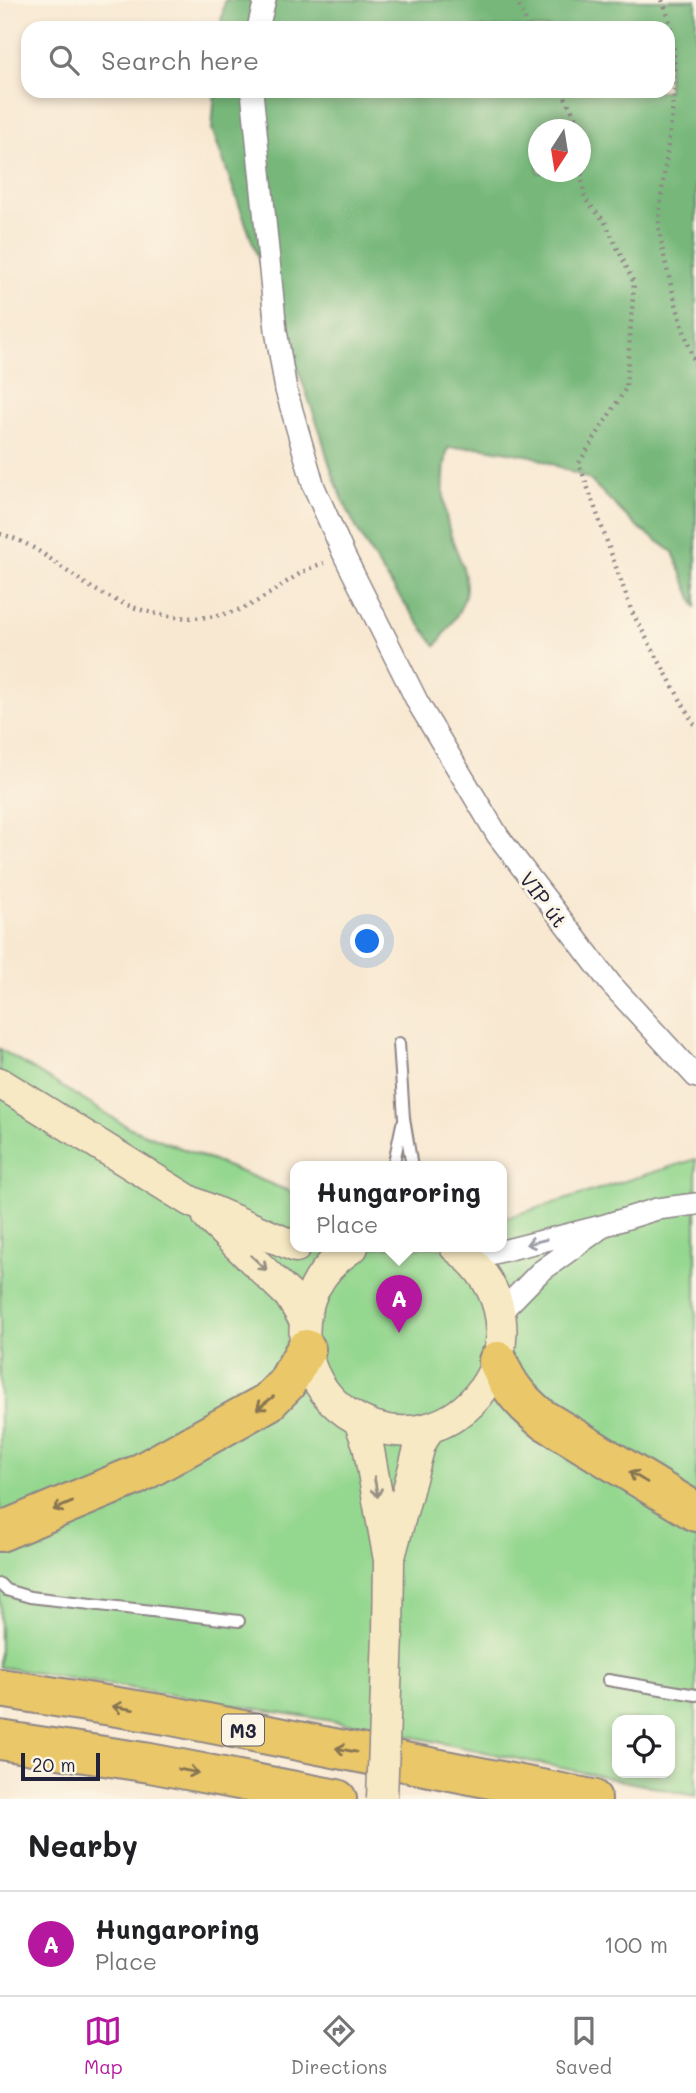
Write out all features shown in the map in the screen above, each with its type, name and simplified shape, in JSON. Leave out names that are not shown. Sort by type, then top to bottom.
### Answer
[{"type":"highway","points":[[0,1532],[137,1475],[268,1402],[286,1384],[305,1335]]},
{"type":"highway","points":[[498,1361],[505,1379],[521,1402],[541,1418],[696,1513]]},
{"type":"highway","name":"M3","points":[[0,1688],[180,1718],[592,1799]]},
{"type":"highway","name":"M3","points":[[0,1740],[150,1763],[337,1799]]},
{"type":"main road","points":[[0,1083],[190,1201],[290,1244]]},
{"type":"main road","points":[[190,1201],[289,1294],[305,1335],[310,1367],[328,1396],[359,1421],[386,1429],[429,1427],[456,1416],[475,1401],[488,1384],[498,1361],[503,1336],[501,1312],[490,1283],[463,1253]]},
{"type":"main road","points":[[305,1335],[315,1287],[346,1252]]},
{"type":"main road","points":[[359,1421],[368,1446],[389,1560],[382,1799]]},
{"type":"main road","points":[[389,1560],[420,1445],[429,1427]]},
{"type":"street","points":[[260,21],[265,0]]},
{"type":"street","name":"VIP út","points":[[253,98],[274,317],[286,390],[314,487],[345,557],[418,703],[485,817],[552,911],[610,983],[696,1077]]},
{"type":"street","points":[[507,1244],[602,1226],[657,1209],[696,1204]]},
{"type":"street","points":[[501,1312],[511,1298],[540,1272],[602,1226]]},
{"type":"lane","points":[[399,1043],[404,1118],[411,1161]]},
{"type":"lane","points":[[394,1161],[404,1118]]},
{"type":"lane","points":[[0,1584],[6,1590],[30,1597],[239,1621]]},
{"type":"lane","points":[[608,1680],[696,1695]]},
{"type":"path","points":[[516,0],[526,21]]},
{"type":"path","points":[[662,0],[671,21]]},
{"type":"path","points":[[566,98],[576,119]]},
{"type":"path","points":[[673,98],[659,223],[687,345],[696,364]]},
{"type":"path","points":[[582,182],[585,199],[605,222],[634,283],[626,387],[579,463],[632,612],[696,729]]},
{"type":"path","points":[[0,534],[39,549],[101,592],[131,607],[168,617],[198,619],[235,611],[270,596],[311,566],[345,557]]},
{"type":"green space","points":[[225,0],[696,0],[696,608],[673,552],[636,526],[589,479],[532,456],[479,447],[448,448],[444,478],[445,509],[466,587],[459,610],[436,646],[366,546],[340,494],[212,129],[214,98],[675,98],[675,21],[221,21]]},
{"type":"green space","points":[[0,1049],[128,1127],[290,1192],[290,1252],[507,1252],[507,1217],[696,1159],[696,1796],[351,1724],[0,1667]]},
{"type":"place","name":"Hungaroring","points":[[399,1333]]}]
